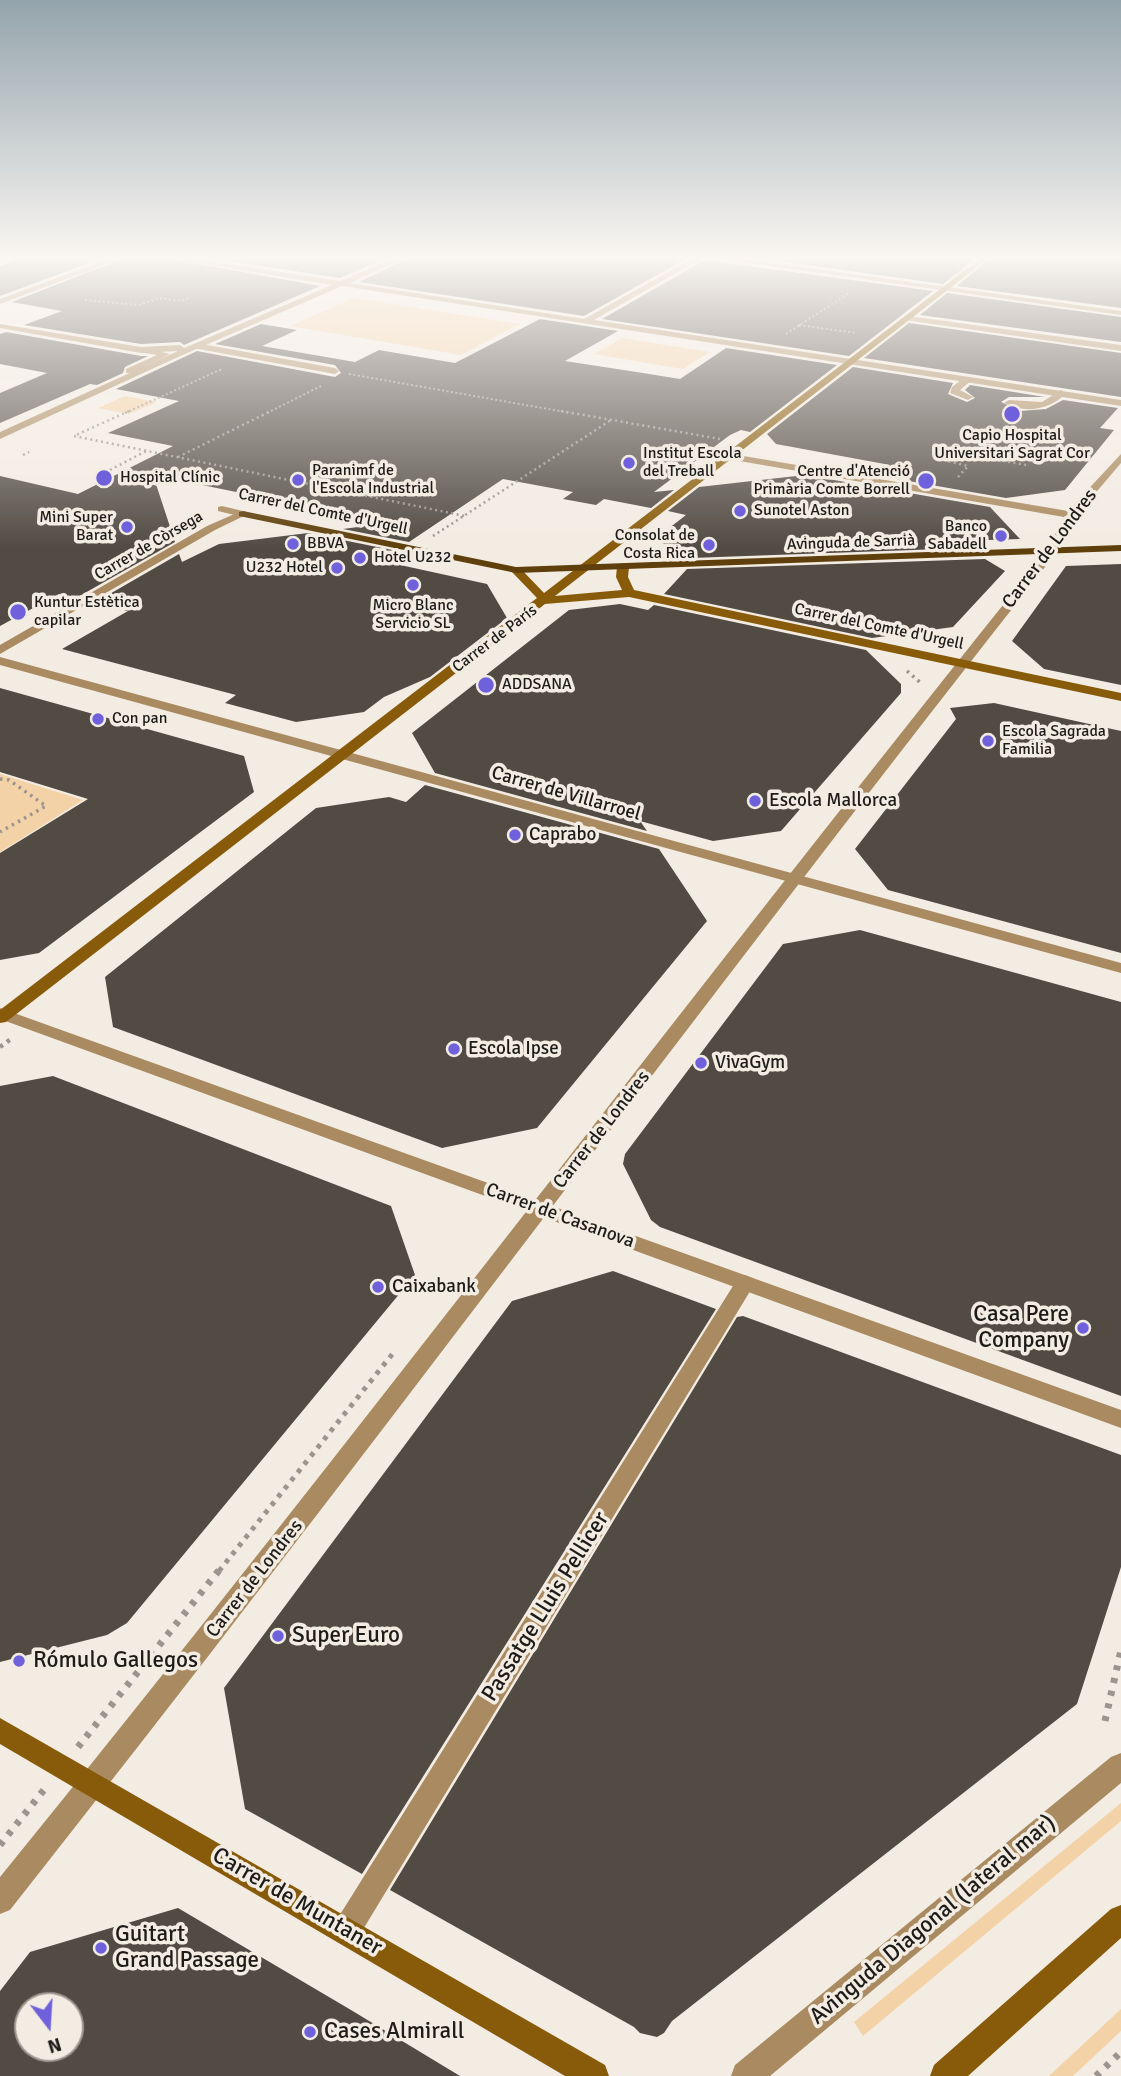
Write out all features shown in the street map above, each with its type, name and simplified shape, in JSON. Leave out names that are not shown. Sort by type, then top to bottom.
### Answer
[{"type":"main road","name":"Carrer de París","points":[[2,1015],[545,600],[582,568],[859,354]]},
{"type":"main road","name":"Carrer del Comte d'Urgell","points":[[243,514],[516,570],[582,568]]},
{"type":"main road","name":"Avinguda de Sarrià","points":[[582,568],[1121,548]]},
{"type":"main road","points":[[623,567],[622,577],[629,593]]},
{"type":"main road","points":[[516,570],[545,600]]},
{"type":"main road","name":"Carrer del Comte d'Urgell","points":[[545,600],[629,593],[1121,697]]},
{"type":"main road","name":"Carrer de Muntaner","points":[[0,1730],[594,2076]]},
{"type":"main road","points":[[945,2076],[1121,1919]]},
{"type":"street","points":[[129,371],[166,354]]},
{"type":"street","points":[[0,436],[176,354]]},
{"type":"street","points":[[239,354],[335,371]]},
{"type":"street","points":[[809,354],[1121,403]]},
{"type":"street","points":[[968,379],[955,389],[955,393],[968,397]]},
{"type":"street","points":[[1009,403],[1034,407],[1050,405],[1061,394]]},
{"type":"street","points":[[726,456],[1070,515]]},
{"type":"street","name":"Carrer de Londres","points":[[0,1900],[204,1645],[961,663],[1052,551],[1070,515],[1121,457]]},
{"type":"street","name":"Carrer del Comte d'Urgell","points":[[222,509],[243,514]]},
{"type":"street","name":"Carrer de Còrsega","points":[[0,650],[202,533],[243,514]]},
{"type":"street","name":"Carrer de Villarroel","points":[[0,661],[344,753],[1121,968]]},
{"type":"street","name":"Carrer de Casanova","points":[[2,1015],[1121,1419]]},
{"type":"street","name":"Passatge Lluis Pellicer","points":[[346,1931],[745,1283]]},
{"type":"street","name":"Avinguda Diagonal (lateral mar)","points":[[746,2076],[1121,1766]]},
{"type":"path","points":[[251,356],[74,436],[465,516]]},
{"type":"path","points":[[347,373],[354,369]]},
{"type":"path","points":[[335,371],[724,440]]},
{"type":"path","points":[[177,457],[323,385]]},
{"type":"path","points":[[430,538],[611,420]]},
{"type":"path","points":[[110,470],[146,450]]},
{"type":"path","points":[[968,466],[936,458],[942,450],[1026,465]]},
{"type":"path","points":[[23,455],[29,452]]},
{"type":"path","points":[[950,486],[979,457]]},
{"type":"path","name":"Carrer del Comte d'Urgell","points":[[903,667],[923,684]]},
{"type":"path","points":[[0,779],[9,780],[46,806],[0,832]]},
{"type":"path","name":"Carrer de Londres","points":[[142,1667],[398,1347]]},
{"type":"path","points":[[1105,1721],[1121,1650]]},
{"type":"path","points":[[1096,2076],[1121,2052]]},
{"type":"shaded area","points":[[594,354],[707,354],[683,369]]},
{"type":"shaded area","points":[[125,396],[157,402],[129,414],[98,408]]},
{"type":"shaded area","points":[[0,774],[83,800],[0,852]]},
{"type":"shaded area","points":[[1121,1803],[1121,1821],[863,2036],[854,2022]]},
{"type":"shaded area","points":[[1121,2009],[1121,2031],[1073,2076],[1049,2076]]},
{"type":"building","points":[[0,354],[148,356],[125,367],[123,373],[97,385],[90,384],[0,423],[0,393],[47,373],[0,364]]},
{"type":"building","points":[[191,354],[212,354],[335,377],[341,373],[335,365],[271,354],[308,354],[355,362],[371,354],[402,354],[455,363],[473,354],[578,354],[565,361],[680,379],[717,354],[764,354],[837,365],[750,432],[741,430],[730,435],[654,492],[674,490],[651,508],[604,499],[596,505],[563,499],[573,492],[503,479],[409,542],[343,529],[388,523],[153,475],[175,542],[76,598],[59,594],[0,626],[0,476],[78,494],[173,446],[108,433],[179,401],[116,389]]},
{"type":"building","points":[[869,354],[1121,354],[1121,397],[864,358]]},
{"type":"building","points":[[853,367],[953,383],[948,394],[967,402],[975,398],[965,390],[970,385],[1045,397],[1009,397],[1001,402],[1020,411],[1046,409],[1063,400],[1118,408],[1100,428],[1114,430],[1065,490],[1006,498],[845,470],[890,465],[776,444],[767,434]]},
{"type":"building","points":[[805,475],[990,507],[1020,539],[957,541],[968,548],[691,558],[655,539],[686,515],[668,511],[699,487]]},
{"type":"building","points":[[308,533],[397,551],[382,561],[487,584],[507,618],[430,677],[384,697],[364,712],[296,722],[225,703],[236,695],[62,649],[128,611],[94,603],[179,554],[182,562],[219,544]]},
{"type":"building","points":[[985,559],[1005,571],[953,627],[872,638],[664,594],[687,569]]},
{"type":"building","points":[[1121,564],[1121,685],[1044,669],[1012,641],[1066,566]]},
{"type":"building","points":[[620,604],[648,610],[654,605],[866,650],[901,684],[901,693],[781,831],[713,841],[640,821],[647,831],[435,773],[412,733],[569,610]]},
{"type":"building","points":[[0,688],[244,756],[254,792],[39,953],[0,960],[0,853],[88,799],[0,772]]},
{"type":"building","points":[[994,703],[1121,731],[1121,953],[888,890],[855,849],[956,719],[950,708]]},
{"type":"building","points":[[425,785],[659,849],[707,921],[537,1128],[442,1148],[113,1027],[105,977],[316,808],[389,797],[406,802]]},
{"type":"building","points":[[860,930],[1121,1002],[1121,1396],[660,1227],[651,1220],[623,1164],[625,1154],[783,944]]},
{"type":"building","points":[[53,1076],[391,1206],[415,1275],[127,1623],[107,1635],[0,1662],[0,1086]]},
{"type":"building","points":[[613,1271],[716,1309],[362,1874],[245,1809],[224,1688],[512,1301]]},
{"type":"building","points":[[743,1316],[1121,1455],[1121,1567],[1077,1704],[672,2021],[664,2033],[657,2037],[640,2033],[634,2027],[390,1890],[737,1317]]},
{"type":"building","points":[[178,1908],[460,2076],[0,2076],[0,1991],[30,1952]]},
{"type":"place","name":"Capio Hospital Universitari Sagrat Cor","points":[[1012,414]]},
{"type":"place","name":"Institut Escola del Treball","points":[[629,463]]},
{"type":"place","name":"Hospital Clínic","points":[[104,478]]},
{"type":"place","name":"Paranimf de l'Escola Industrial","points":[[298,480]]},
{"type":"place","name":"Centre d'Atenció Primària Comte Borrell","points":[[926,481]]},
{"type":"place","name":"Sunotel Aston","points":[[740,511]]},
{"type":"place","name":"Mini Super Barat","points":[[127,527]]},
{"type":"place","name":"Banco Sabadell","points":[[1001,536]]},
{"type":"place","name":"BBVA","points":[[293,544]]},
{"type":"place","name":"Consolat de Costa Rica","points":[[709,545]]},
{"type":"place","name":"Hotel U232","points":[[360,558]]},
{"type":"place","name":"U232 Hotel","points":[[337,568]]},
{"type":"place","name":"Micro Blanc Servicio SL","points":[[413,585]]},
{"type":"place","name":"Kuntur Estètica capilar","points":[[18,612]]},
{"type":"place","name":"ADDSANA","points":[[486,685]]},
{"type":"place","name":"Con pan","points":[[98,719]]},
{"type":"place","name":"Escola Sagrada Familia","points":[[988,741]]},
{"type":"place","name":"Escola Mallorca","points":[[755,801]]},
{"type":"place","name":"Caprabo","points":[[515,835]]},
{"type":"place","name":"Escola Ipse","points":[[454,1049]]},
{"type":"place","name":"VivaGym","points":[[701,1063]]},
{"type":"place","name":"Caixabank","points":[[378,1287]]},
{"type":"place","name":"Casa Pere Company","points":[[1083,1328]]},
{"type":"place","name":"Super Euro","points":[[278,1636]]},
{"type":"place","name":"Rómulo Gallegos","points":[[19,1661]]},
{"type":"place","name":"Guitart Grand Passage","points":[[101,1948]]},
{"type":"place","name":"Cases Almirall","points":[[310,2032]]}]
